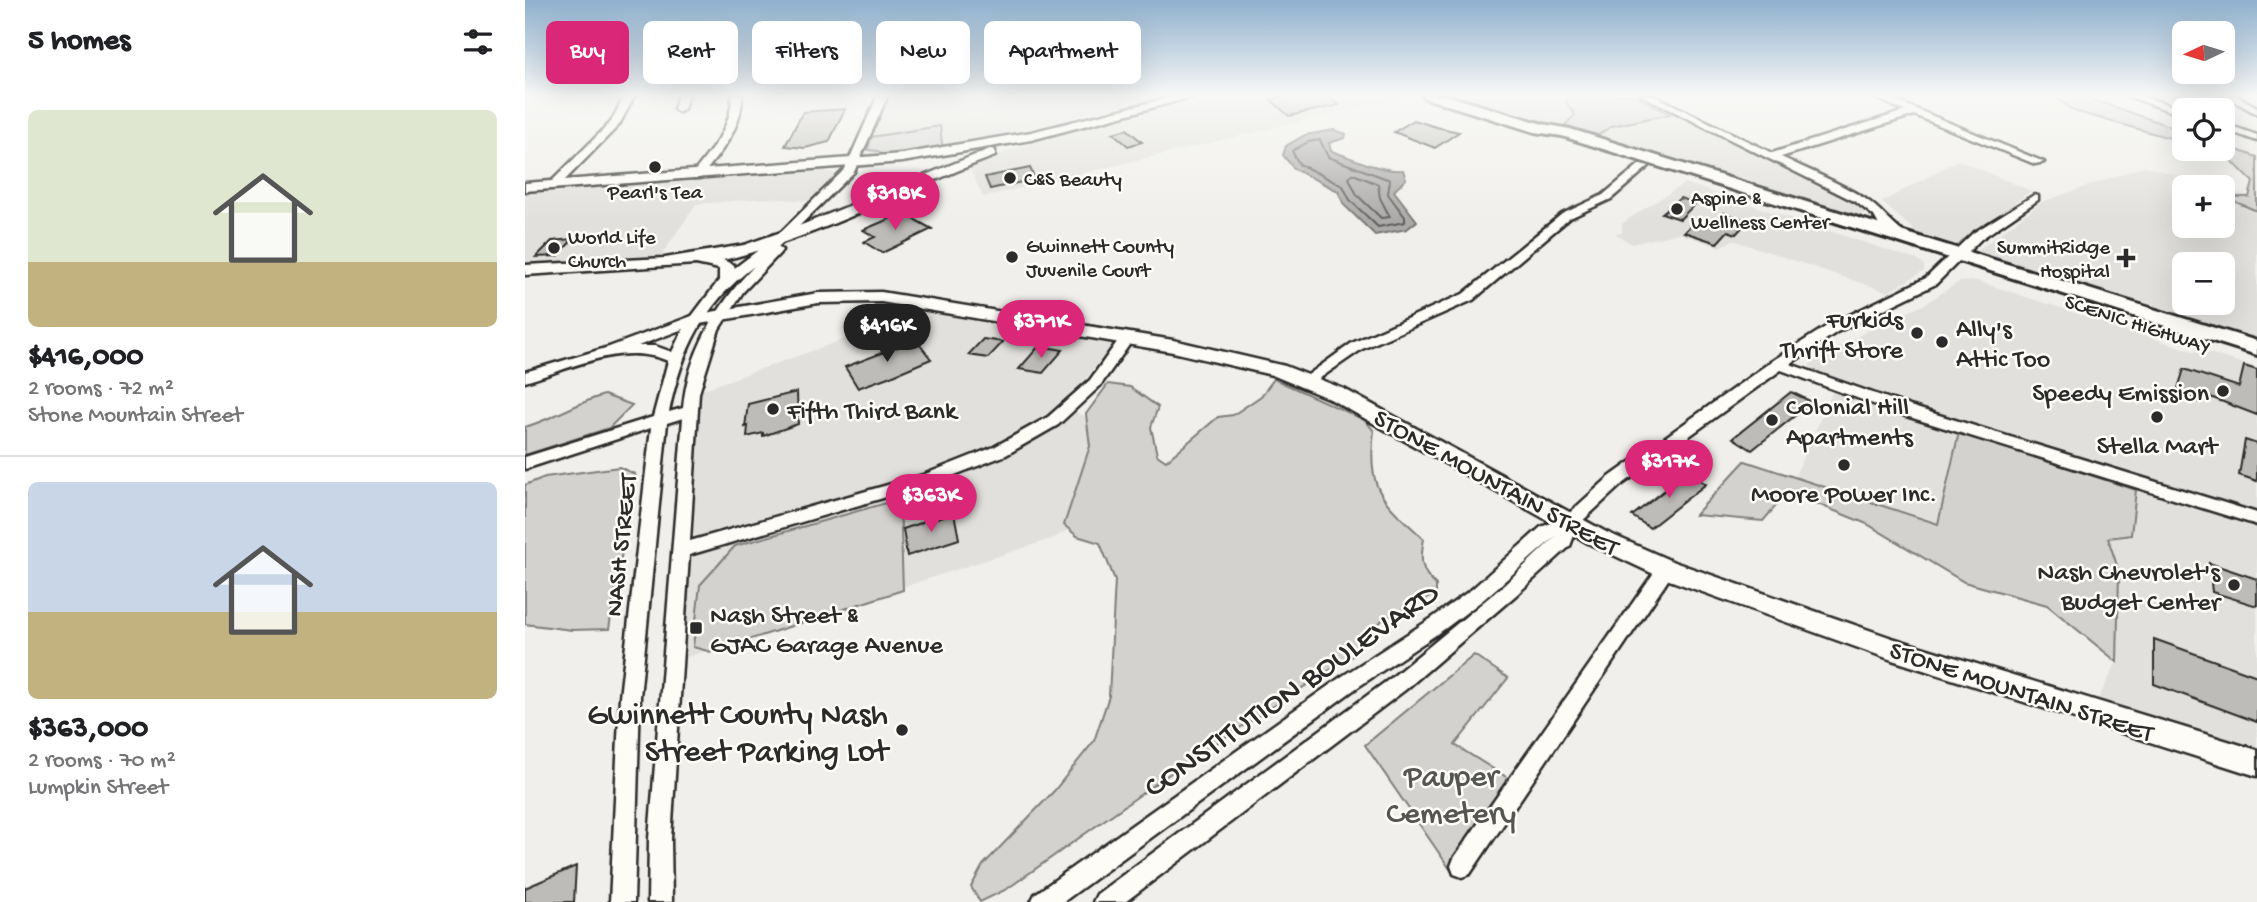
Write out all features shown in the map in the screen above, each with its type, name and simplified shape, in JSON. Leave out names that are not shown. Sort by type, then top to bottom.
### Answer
[{"type":"highway","name":"SCENIC HIGHWAY","points":[[1557,137],[1900,236],[1955,259],[2257,361]]},
{"type":"highway","name":"SCENIC HIGHWAY","points":[[1648,163],[1955,259],[2257,348]]},
{"type":"main road","points":[[525,187],[854,163],[922,155],[1025,137]]},
{"type":"main road","points":[[525,270],[682,260],[744,250],[782,239],[1028,137]]},
{"type":"main road","points":[[922,155],[973,159]]},
{"type":"main road","points":[[682,260],[726,265],[728,274],[725,282]]},
{"type":"main road","name":"STONE MOUNTAIN STREET","points":[[694,320],[818,298],[861,296],[1128,338],[1248,362],[1308,380],[1570,522],[1666,569],[1917,657],[2257,763]]},
{"type":"street","points":[[554,185],[602,137]]},
{"type":"street","points":[[696,176],[723,137]]},
{"type":"street","name":"NASH STREET","points":[[622,902],[630,697],[660,420],[674,358],[694,320],[725,282],[782,239],[836,187],[854,163],[865,137]]},
{"type":"street","points":[[1729,137],[1860,200],[1900,236]]},
{"type":"street","points":[[1770,158],[1834,137]]},
{"type":"street","points":[[1978,137],[2039,162]]},
{"type":"street","points":[[1308,380],[1357,346],[1468,297],[1566,216],[1607,197],[1648,163]]},
{"type":"street","name":"CONSTITUTION BOULEVARD","points":[[1043,902],[1349,683],[1439,623],[1478,594],[1547,532],[1570,522],[1621,476],[1777,364],[1832,329],[1914,291],[1955,259],[1977,236],[2034,198]]},
{"type":"street","points":[[1842,219],[1859,218],[1871,209]]},
{"type":"street","name":"NASH STREET","points":[[660,902],[660,839],[689,411],[700,358],[719,316],[738,290],[775,252],[782,239]]},
{"type":"street","points":[[525,377],[614,351],[694,320]]},
{"type":"street","points":[[680,551],[927,479],[1000,451],[1053,421],[1095,383],[1128,338]]},
{"type":"street","points":[[614,351],[646,349],[674,358]]},
{"type":"street","points":[[1777,364],[1908,411],[2257,519]]},
{"type":"street","points":[[525,463],[689,411]]},
{"type":"street","name":"CONSTITUTION BOULEVARD","points":[[1105,902],[1351,721],[1476,623],[1565,541],[1570,522]]},
{"type":"street","points":[[1462,866],[1666,569]]},
{"type":"shaded area","points":[[873,137],[992,137],[874,157],[868,153]]},
{"type":"shaded area","points":[[1049,137],[1236,137],[983,197],[968,164]]},
{"type":"shaded area","points":[[1593,137],[1726,137],[1847,196],[1866,210],[1864,214],[1850,217]]},
{"type":"shaded area","points":[[1958,160],[2031,191],[1961,242],[1951,245],[1923,238],[1882,202]]},
{"type":"shaded area","name":"SummitRidge Hospital","points":[[2145,166],[2176,175],[2172,175],[2172,238],[2235,238],[2235,193],[2257,199],[2257,340],[2177,315],[2235,315],[2235,252],[2172,252],[2172,313],[1975,252],[2042,202]]},
{"type":"shaded area","points":[[824,171],[834,173],[835,178],[809,201],[769,198],[696,204],[661,256],[525,266],[525,192]]},
{"type":"shaded area","points":[[1685,183],[1917,260],[1924,265],[1924,271],[1888,292],[1733,240],[1720,247],[1679,233],[1632,244],[1615,234],[1622,233],[1622,224],[1630,218]]},
{"type":"shaded area","points":[[1977,281],[2196,352],[2196,349],[2257,368],[2257,514],[1837,383],[1810,371],[1810,364],[1869,330],[1923,305],[1959,282]]},
{"type":"shaded area","points":[[929,309],[1116,341],[1063,407],[1131,435],[1109,506],[1054,538],[681,659],[699,391]]},
{"type":"shaded area","points":[[1833,391],[1959,432],[1939,525],[1795,476]]},
{"type":"shaded area","points":[[2136,490],[2257,526],[2257,752],[2095,705],[2117,662],[2119,572],[2108,537],[2131,535]]},
{"type":"green space","points":[[871,137],[941,137],[945,146],[882,155],[878,151],[868,150]]},
{"type":"green space","points":[[2235,149],[2257,157],[2257,211],[2235,202],[2235,197],[2249,197],[2253,182],[2232,161],[2235,161]]},
{"type":"green space","points":[[1274,379],[1365,420],[1374,431],[1372,452],[1376,482],[1388,504],[1424,539],[1424,570],[1436,585],[1436,594],[1382,620],[1352,656],[1185,763],[1007,889],[980,902],[971,887],[983,865],[1054,791],[1094,741],[1109,696],[1115,580],[1100,543],[1077,536],[1064,525],[1090,446],[1086,414],[1108,384],[1130,387],[1158,407],[1151,427],[1157,455],[1166,461],[1218,417],[1233,415],[1261,396]]},
{"type":"green space","points":[[604,395],[632,405],[609,428],[525,455],[525,427]]},
{"type":"green space","points":[[1959,432],[2136,490],[2131,535],[2108,538],[2119,572],[2117,662],[2047,605],[1964,582],[1867,524],[1788,492],[1763,521],[1695,515],[1745,461],[1938,524]]},
{"type":"green space","points":[[619,467],[635,474],[609,629],[572,630],[525,624],[525,485],[545,477]]},
{"type":"green space","points":[[900,499],[903,590],[711,652],[693,647],[700,585],[735,546]]},
{"type":"green space","name":"Pauper Cemetery","points":[[1474,655],[1508,678],[1455,745],[1511,780],[1450,869],[1365,745]]},
{"type":"water","points":[[1301,137],[1345,137],[1329,143],[1331,151],[1376,167],[1403,170],[1406,179],[1394,191],[1417,221],[1407,229],[1375,235],[1344,205],[1338,191],[1294,169],[1283,155],[1286,146]]},
{"type":"building","points":[[790,137],[831,137],[829,142],[805,148],[785,146]]},
{"type":"building","points":[[1118,137],[1136,137],[1142,142],[1128,146]]},
{"type":"building","points":[[1407,137],[1451,137],[1435,148]]},
{"type":"building","name":"C&S Beauty","points":[[1030,168],[1035,179],[990,189],[985,177]]},
{"type":"building","name":"Aspine & Wellness Center","points":[[1680,198],[1696,203],[1680,219],[1662,213]]},
{"type":"building","points":[[903,213],[932,229],[882,253],[864,242],[875,237],[863,230]]},
{"type":"building","points":[[1724,213],[1748,221],[1736,234],[1728,231],[1717,243],[1684,232],[1696,220],[1712,226]]},
{"type":"building","name":"World Life Church","points":[[573,239],[558,256],[536,257],[552,241]]},
{"type":"building","points":[[983,339],[1003,342],[988,358],[968,355]]},
{"type":"building","points":[[916,340],[931,359],[891,376],[858,388],[845,367]]},
{"type":"building","points":[[1039,346],[1063,350],[1043,373],[1019,369]]},
{"type":"building","points":[[2244,366],[2257,370],[2257,415],[2200,393],[2198,402],[2177,392],[2184,369],[2239,387]]},
{"type":"building","name":"Fifth Third Bank","points":[[797,392],[798,424],[763,436],[763,433],[747,437],[748,426],[745,427],[748,404]]},
{"type":"building","name":"Colonial Hill Apartments","points":[[1791,392],[1812,402],[1752,450],[1733,438]]},
{"type":"building","points":[[2245,440],[2257,444],[2257,481],[2239,475]]},
{"type":"building","points":[[1688,472],[1706,484],[1650,528],[1632,516]]},
{"type":"building","points":[[954,513],[959,539],[907,556],[903,529],[921,523],[928,517],[937,518]]},
{"type":"building","name":"Nash Chevrolet's Budget Center","points":[[2209,563],[2257,579],[2257,606],[2212,592]]},
{"type":"building","points":[[2154,639],[2257,676],[2257,722],[2154,684]]},
{"type":"building","points":[[576,866],[574,902],[525,902],[525,888]]},
{"type":"place","name":"Pearl's Tea","points":[[655,167]]},
{"type":"place","name":"C&S Beauty","points":[[1010,178]]},
{"type":"place","name":"Aspine & Wellness Center","points":[[1677,209]]},
{"type":"place","name":"World Life Church","points":[[554,248]]},
{"type":"place","name":"Gwinnett County Juvenile Court","points":[[1012,257]]},
{"type":"place","name":"SummitRidge Hospital","points":[[2126,258]]},
{"type":"place","name":"Furkids Thrift Store","points":[[1917,333]]},
{"type":"place","name":"Ally's Attic Too","points":[[1942,342]]},
{"type":"place","name":"Speedy Emission","points":[[2223,391]]},
{"type":"place","name":"Fifth Third Bank","points":[[773,409]]},
{"type":"place","name":"Stella Mart","points":[[2157,417]]},
{"type":"place","name":"Colonial Hill Apartments","points":[[1772,420]]},
{"type":"place","name":"Moore Power Inc.","points":[[1844,465]]},
{"type":"place","name":"Nash Chevrolet's Budget Center","points":[[2234,585]]},
{"type":"place","name":"Nash Street & GJAC Garage Avenue","points":[[696,628]]},
{"type":"place","name":"Gwinnett County Nash Street Parking Lot","points":[[902,730]]}]
